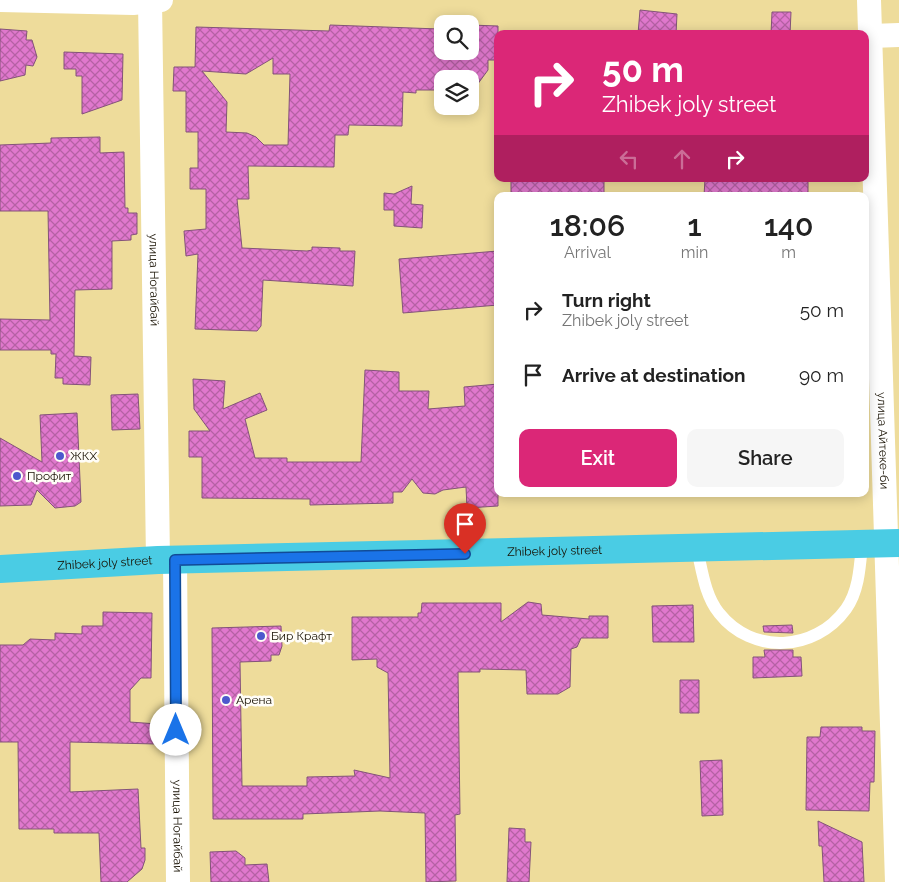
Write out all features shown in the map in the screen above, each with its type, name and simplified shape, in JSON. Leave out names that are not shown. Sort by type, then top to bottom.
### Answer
[{"type":"highway","name":"Zhibek joly street","points":[[0,569],[166,560],[697,549],[883,543]]},
{"type":"street","points":[[0,0],[133,3],[161,0]]},
{"type":"street","name":"улица Ногайбай","points":[[150,0],[166,560],[178,882]]},
{"type":"street","name":"улица Айтеке-би","points":[[869,0],[883,543],[897,882]]},
{"type":"street","points":[[871,36],[899,35]]},
{"type":"lane","points":[[697,549],[708,594],[718,613],[733,628],[752,638],[773,644],[789,644],[815,636],[833,624],[847,608],[883,543]]},
{"type":"building","points":[[640,10],[677,14],[676,30],[638,30]]},
{"type":"building","points":[[772,12],[791,12],[790,30],[771,30]]},
{"type":"building","points":[[330,25],[434,29],[434,60],[479,60],[479,25],[498,26],[498,30],[494,30],[494,60],[488,60],[488,70],[479,82],[479,70],[434,70],[434,90],[416,90],[416,93],[403,92],[402,126],[349,125],[348,135],[335,135],[334,167],[248,166],[249,199],[237,199],[242,248],[307,251],[312,250],[312,247],[340,248],[340,251],[355,251],[353,286],[263,280],[261,326],[257,331],[195,329],[198,254],[186,256],[184,231],[206,229],[206,189],[190,189],[190,168],[198,168],[198,132],[186,132],[186,91],[173,91],[174,67],[195,67],[196,27],[329,31]],"holes":[[[273,58],[273,74],[290,74],[288,145],[264,145],[256,137],[247,133],[226,132],[227,102],[202,71],[246,74]]]},
{"type":"building","points":[[0,29],[27,31],[26,40],[32,40],[37,57],[33,66],[26,65],[25,75],[0,81]]},
{"type":"building","points":[[64,52],[123,54],[122,100],[82,114],[82,76],[76,76],[76,69],[64,69]]},
{"type":"building","points":[[100,137],[100,153],[124,152],[125,208],[128,208],[128,213],[137,213],[137,234],[131,235],[131,240],[112,241],[112,289],[75,290],[74,356],[91,357],[90,385],[63,384],[63,378],[55,378],[56,354],[51,354],[51,350],[0,350],[0,319],[50,320],[48,211],[0,211],[0,145],[51,143],[51,138]]},
{"type":"building","points":[[511,182],[604,182],[604,192],[511,192]]},
{"type":"building","points":[[705,182],[808,182],[808,192],[704,192]]},
{"type":"building","points":[[412,186],[411,204],[423,205],[422,228],[394,226],[394,210],[384,210],[384,193],[394,194]]},
{"type":"building","points":[[494,251],[494,305],[403,313],[399,259]]},
{"type":"building","points":[[365,370],[399,372],[399,391],[429,391],[428,409],[465,406],[464,387],[494,384],[494,497],[498,497],[498,506],[467,508],[466,487],[443,490],[435,494],[423,493],[412,479],[402,492],[393,492],[393,503],[310,505],[310,499],[202,498],[202,457],[189,457],[189,431],[210,431],[194,409],[193,379],[225,381],[223,409],[260,393],[267,410],[245,419],[255,458],[287,458],[287,462],[361,462]]},
{"type":"building","points":[[138,394],[140,429],[112,430],[111,395]]},
{"type":"building","name":"ЖКХ","points":[[77,413],[81,502],[75,506],[55,508],[37,490],[31,505],[0,506],[0,438],[42,462],[40,415]]},
{"type":"building","points":[[528,602],[541,604],[542,615],[589,619],[589,616],[608,616],[608,638],[581,638],[577,647],[571,649],[570,687],[558,694],[527,694],[526,670],[480,669],[480,672],[458,672],[460,814],[455,815],[456,881],[426,882],[425,813],[380,811],[303,814],[303,819],[213,819],[212,628],[281,626],[282,646],[279,655],[271,655],[271,661],[240,662],[242,786],[307,786],[307,777],[355,776],[354,770],[390,778],[388,673],[377,667],[377,659],[352,660],[352,617],[418,617],[418,613],[421,613],[422,603],[501,603],[501,622]]},
{"type":"building","points":[[693,605],[694,642],[653,642],[652,606]]},
{"type":"building","points":[[103,612],[152,613],[151,678],[141,678],[130,690],[130,722],[157,724],[159,730],[157,744],[70,742],[70,792],[138,789],[141,848],[145,848],[145,860],[142,869],[127,882],[101,882],[99,833],[54,833],[54,829],[19,829],[18,742],[0,742],[0,645],[23,645],[30,639],[55,640],[55,633],[82,634],[82,626],[103,626]]},
{"type":"building","points":[[792,625],[793,633],[764,632],[763,626]]},
{"type":"building","points":[[764,650],[793,650],[793,657],[801,657],[802,676],[753,678],[753,657],[765,657]]},
{"type":"building","points":[[680,680],[699,680],[699,713],[680,713]]},
{"type":"building","points":[[821,727],[862,727],[862,731],[875,731],[874,782],[870,782],[869,811],[806,810],[807,737],[820,737]]},
{"type":"building","points":[[722,760],[723,815],[702,816],[700,761]]},
{"type":"building","points":[[818,821],[862,842],[864,882],[824,882],[822,846],[819,846]]},
{"type":"building","points":[[509,828],[525,829],[525,842],[531,842],[529,882],[507,882]]},
{"type":"building","points":[[236,851],[245,858],[245,865],[267,864],[269,882],[211,882],[210,852]]},
{"type":"place","name":"ЖКХ","points":[[60,456]]},
{"type":"place","name":"Профит","points":[[17,476]]},
{"type":"place","name":"Бир Крафт","points":[[261,636]]},
{"type":"place","name":"Арена","points":[[226,700]]},
{"type":"route","points":[[176,730],[175,560],[465,554]]}]
